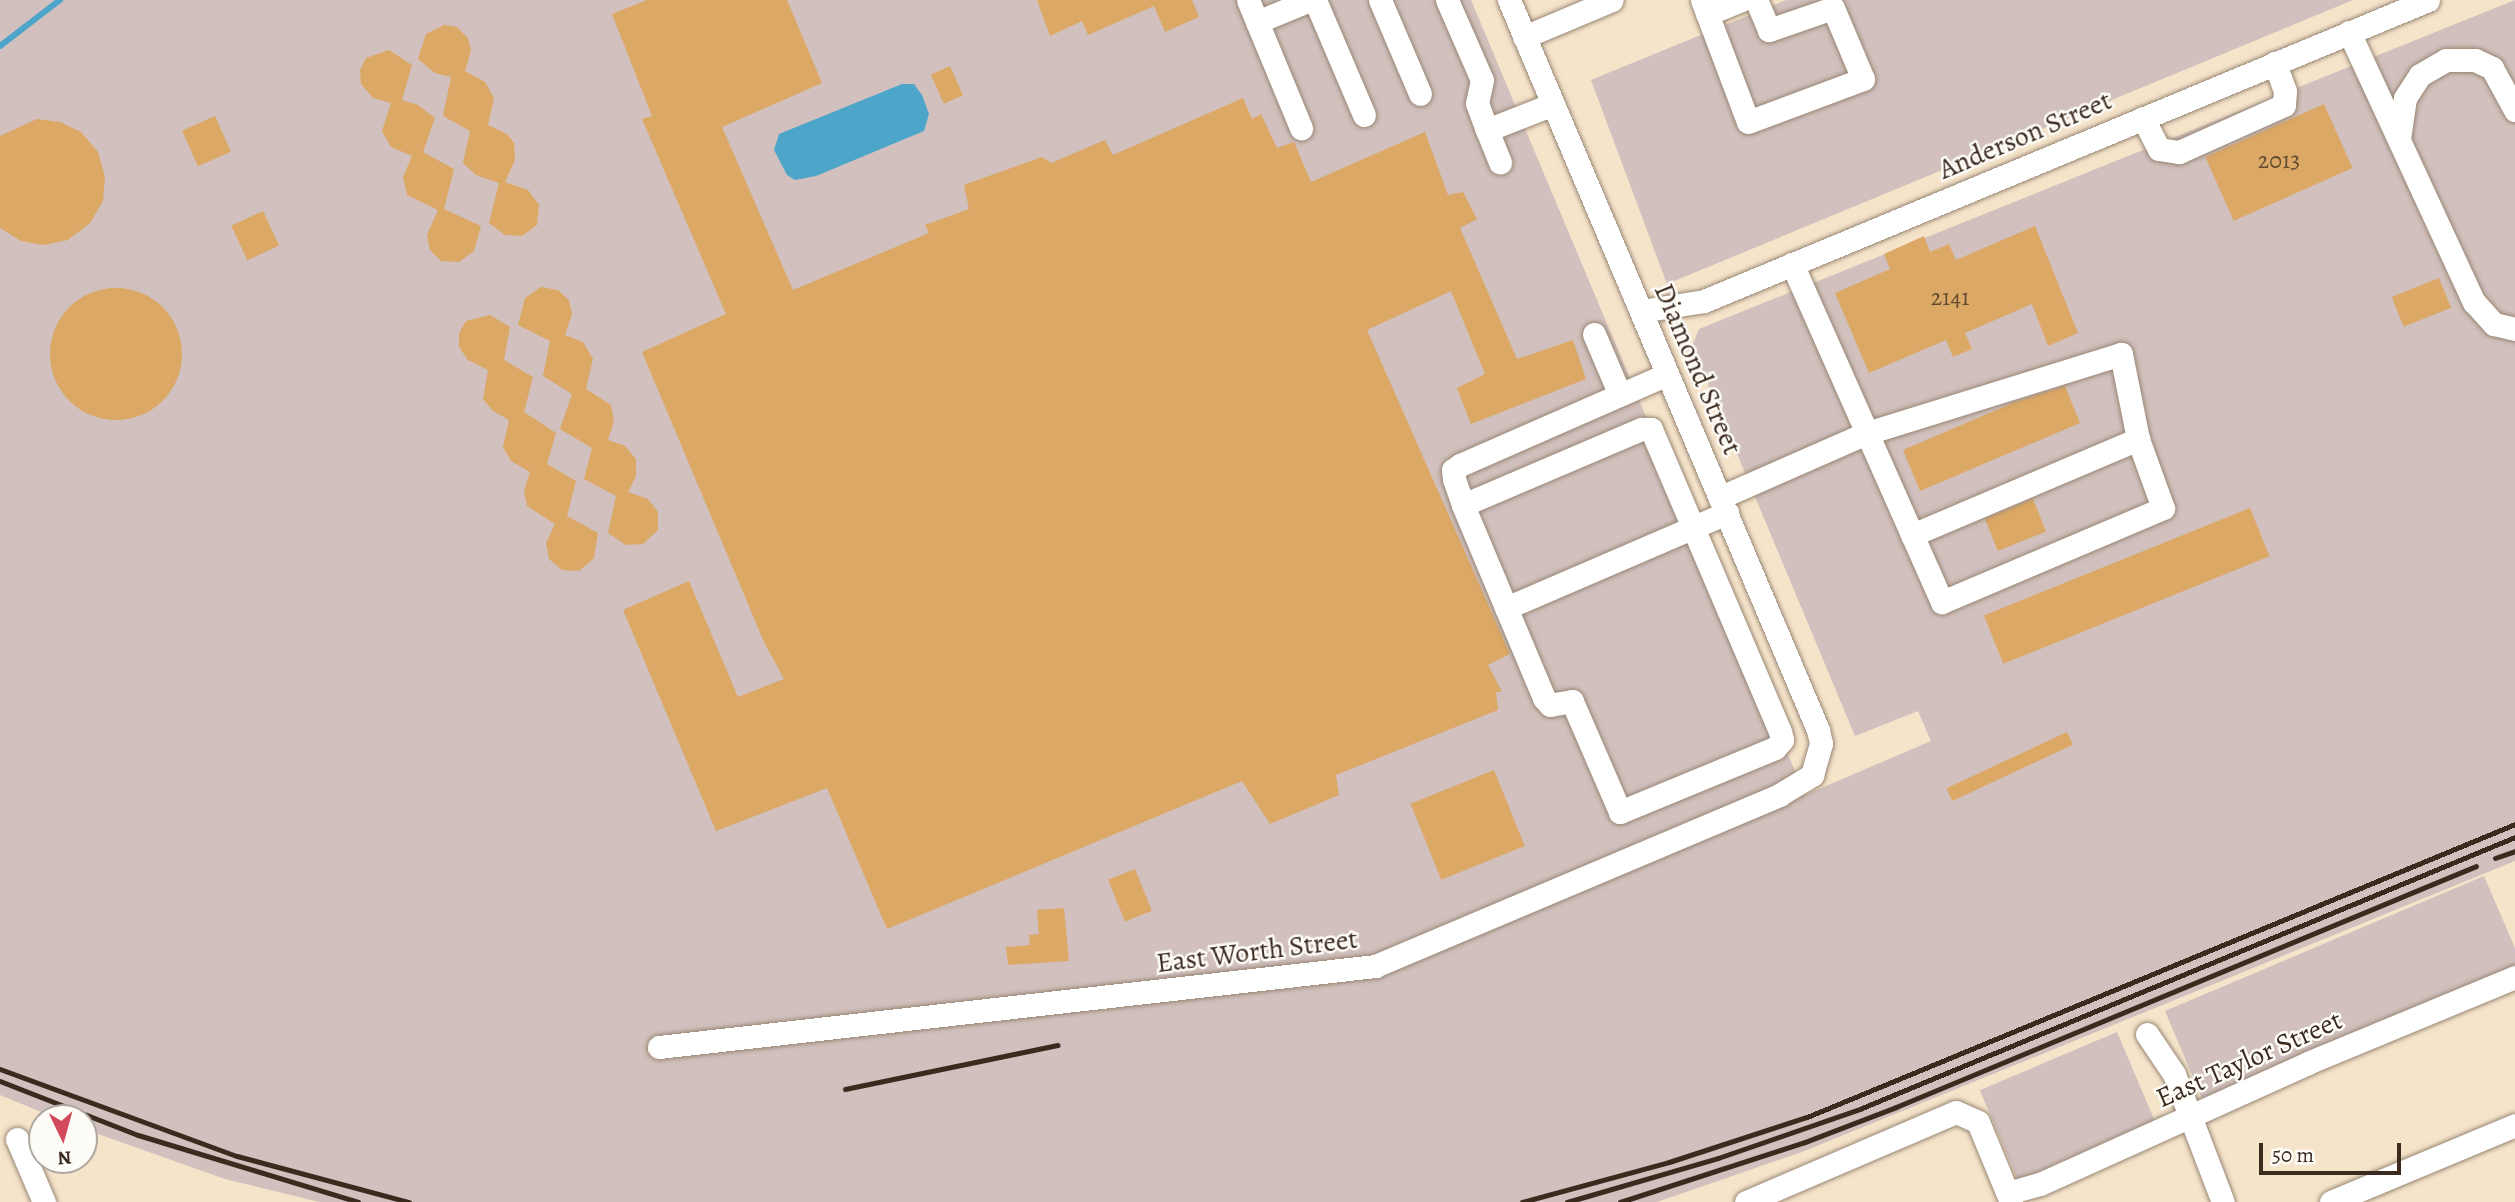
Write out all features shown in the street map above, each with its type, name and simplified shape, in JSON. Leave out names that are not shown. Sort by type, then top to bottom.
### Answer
[{"type":"street","points":[[1248,0],[1301,128]]},
{"type":"street","points":[[1257,22],[1313,0],[1364,116]]},
{"type":"street","points":[[1380,0],[1420,94]]},
{"type":"street","points":[[1447,0],[1482,80],[1477,103],[1500,162]]},
{"type":"street","name":"Diamond Street","points":[[1509,0],[1818,730],[1817,764]]},
{"type":"street","points":[[1741,0],[1704,7],[1748,122],[1863,79],[1833,8],[1769,30],[1756,0]]},
{"type":"street","name":"Anderson Street","points":[[1641,311],[1704,301],[2428,0]]},
{"type":"street","points":[[1524,37],[1603,2]]},
{"type":"street","points":[[2349,33],[2474,302],[2494,324],[2515,329]]},
{"type":"street","points":[[2399,139],[2405,98],[2420,75],[2446,60],[2475,60],[2492,68],[2515,110]]},
{"type":"street","points":[[2143,118],[2159,149],[2170,153],[2284,105],[2285,91],[2275,63]]},
{"type":"street","points":[[1487,130],[1553,104]]},
{"type":"street","points":[[1506,608],[1696,528],[1724,505],[1867,433],[2121,354],[2138,439],[2164,508],[1941,602],[1912,535],[1867,433],[1792,264]]},
{"type":"street","points":[[1594,334],[1620,394]]},
{"type":"street","points":[[1463,505],[1641,429],[1651,429],[1696,528],[1782,740],[1775,748],[1626,811],[1615,807],[1572,701],[1550,705],[1544,698],[1463,505],[1453,470],[1525,435],[1667,374]]},
{"type":"street","points":[[1525,435],[1541,471]]},
{"type":"street","points":[[1912,535],[2138,439]]},
{"type":"street","name":"East Worth Street","points":[[659,1047],[1375,966],[1779,795],[1812,775],[1817,764]]},
{"type":"street","name":"East Taylor Street","points":[[2009,1197],[2515,978]]},
{"type":"street","points":[[2147,1034],[2174,1074],[2223,1202]]},
{"type":"street","points":[[1746,1202],[1964,1113],[1978,1122],[2009,1197]]},
{"type":"street","points":[[2331,1202],[2515,1125]]},
{"type":"street","points":[[17,1139],[44,1202]]},
{"type":"shaded area","points":[[0,0],[1471,0],[1805,795],[1931,741],[1918,711],[1855,736],[1692,346],[1699,329],[2515,0],[2515,861],[1802,1152],[1657,1202],[319,1202],[225,1179],[98,1134],[98,1104],[28,1104],[28,1106],[0,1095]]},
{"type":"shaded area","points":[[1786,0],[2353,0],[1667,284],[1591,80]]},
{"type":"shaded area","points":[[2484,876],[2515,948],[2515,967],[2203,1101],[2165,1011]]},
{"type":"shaded area","points":[[2117,1032],[2155,1122],[2018,1180],[1980,1090]]},
{"type":"water","points":[[902,84],[914,84],[922,95],[929,114],[924,131],[816,176],[795,180],[787,175],[774,150],[779,134]]},
{"type":"building","points":[[647,0],[787,0],[822,83],[722,127],[793,290],[929,233],[925,225],[969,209],[964,185],[1042,157],[1051,163],[1105,140],[1113,155],[1243,98],[1252,119],[1261,114],[1277,148],[1294,142],[1311,182],[1425,132],[1448,195],[1463,192],[1477,219],[1460,228],[1517,359],[1573,340],[1586,379],[1471,424],[1457,388],[1485,374],[1451,291],[1367,330],[1510,654],[1488,665],[1502,692],[1496,692],[1498,710],[1336,775],[1339,795],[1270,824],[1242,781],[887,929],[827,788],[716,831],[623,610],[689,581],[738,697],[784,679],[764,642],[642,352],[726,314],[642,119],[652,116],[612,14]]},
{"type":"building","points":[[1037,0],[1192,0],[1199,17],[1165,32],[1154,6],[1088,35],[1082,21],[1050,36]]},
{"type":"building","points":[[444,25],[457,27],[468,38],[471,51],[465,71],[485,82],[494,98],[488,125],[507,134],[514,143],[515,160],[505,182],[528,190],[539,205],[537,225],[522,236],[505,235],[489,223],[499,183],[476,175],[463,163],[470,131],[443,116],[451,77],[435,73],[418,59],[426,34]]},
{"type":"building","points":[[389,50],[412,65],[402,100],[418,105],[435,118],[423,152],[454,169],[444,209],[481,226],[474,251],[459,262],[441,261],[430,250],[427,235],[438,210],[407,195],[403,177],[412,156],[391,147],[382,131],[391,103],[373,98],[361,84],[360,70],[366,58]]},
{"type":"building","points":[[950,66],[963,95],[944,104],[931,75]]},
{"type":"building","points":[[2324,104],[2352,168],[2234,221],[2205,157]]},
{"type":"building","points":[[215,116],[231,152],[198,166],[182,131]]},
{"type":"building","points":[[37,119],[60,122],[81,132],[98,152],[105,177],[103,201],[90,223],[68,240],[43,245],[21,241],[0,228],[0,136]]},
{"type":"building","points":[[263,211],[279,245],[247,260],[231,226]]},
{"type":"building","points":[[2035,226],[2078,333],[2048,346],[2032,304],[1965,333],[1972,349],[1953,357],[1946,340],[1869,373],[1835,293],[1890,269],[1884,254],[1924,236],[1930,252],[1949,244],[1956,260]]},
{"type":"building","points":[[2439,278],[2451,308],[2404,327],[2392,297]]},
{"type":"building","points":[[541,287],[558,290],[569,300],[572,314],[565,335],[583,342],[593,359],[586,389],[611,405],[614,421],[608,440],[625,446],[636,459],[636,476],[628,492],[648,499],[658,512],[658,530],[643,544],[626,545],[608,533],[616,496],[584,479],[592,448],[560,429],[572,394],[543,376],[550,341],[518,325],[525,298]]},
{"type":"building","points":[[116,288],[141,293],[162,308],[177,329],[182,354],[177,379],[162,400],[141,415],[116,420],[91,415],[70,400],[55,379],[50,354],[55,329],[70,308],[91,293]]},
{"type":"building","points":[[490,315],[510,327],[504,360],[533,377],[524,412],[556,433],[547,464],[576,481],[567,516],[598,533],[594,558],[579,571],[562,570],[549,559],[546,543],[555,524],[527,506],[524,491],[530,472],[511,461],[503,447],[509,420],[493,411],[483,399],[488,370],[468,360],[459,347],[459,333],[466,321]]},
{"type":"building","points":[[2065,386],[2080,423],[1920,491],[1903,450],[2015,402]]},
{"type":"building","points":[[2033,499],[2046,531],[1998,551],[1985,518]]},
{"type":"building","points":[[2250,508],[2269,556],[2003,664],[1984,616]]},
{"type":"building","points":[[2067,732],[2073,745],[1952,801],[1946,788]]},
{"type":"building","points":[[1494,770],[1525,846],[1441,880],[1411,804]]},
{"type":"building","points":[[1135,869],[1152,911],[1125,922],[1108,880]]},
{"type":"building","points":[[1064,908],[1069,961],[1008,965],[1006,947],[1030,945],[1029,935],[1039,934],[1037,910]]},
{"type":"waterway","points":[[0,46],[60,0]]},
{"type":"railway","points":[[1522,1202],[1669,1162],[1807,1117],[2515,824]]},
{"type":"railway","points":[[1567,1202],[1718,1158],[1862,1108],[2515,837]]},
{"type":"railway","points":[[2495,858],[2515,851]]},
{"type":"railway","points":[[1620,1202],[1805,1142],[1896,1107],[2476,866]]},
{"type":"railway","points":[[845,1089],[1058,1045]]},
{"type":"railway","points":[[0,1069],[237,1156],[409,1202]]},
{"type":"railway","points":[[0,1081],[138,1135],[358,1202]]}]
